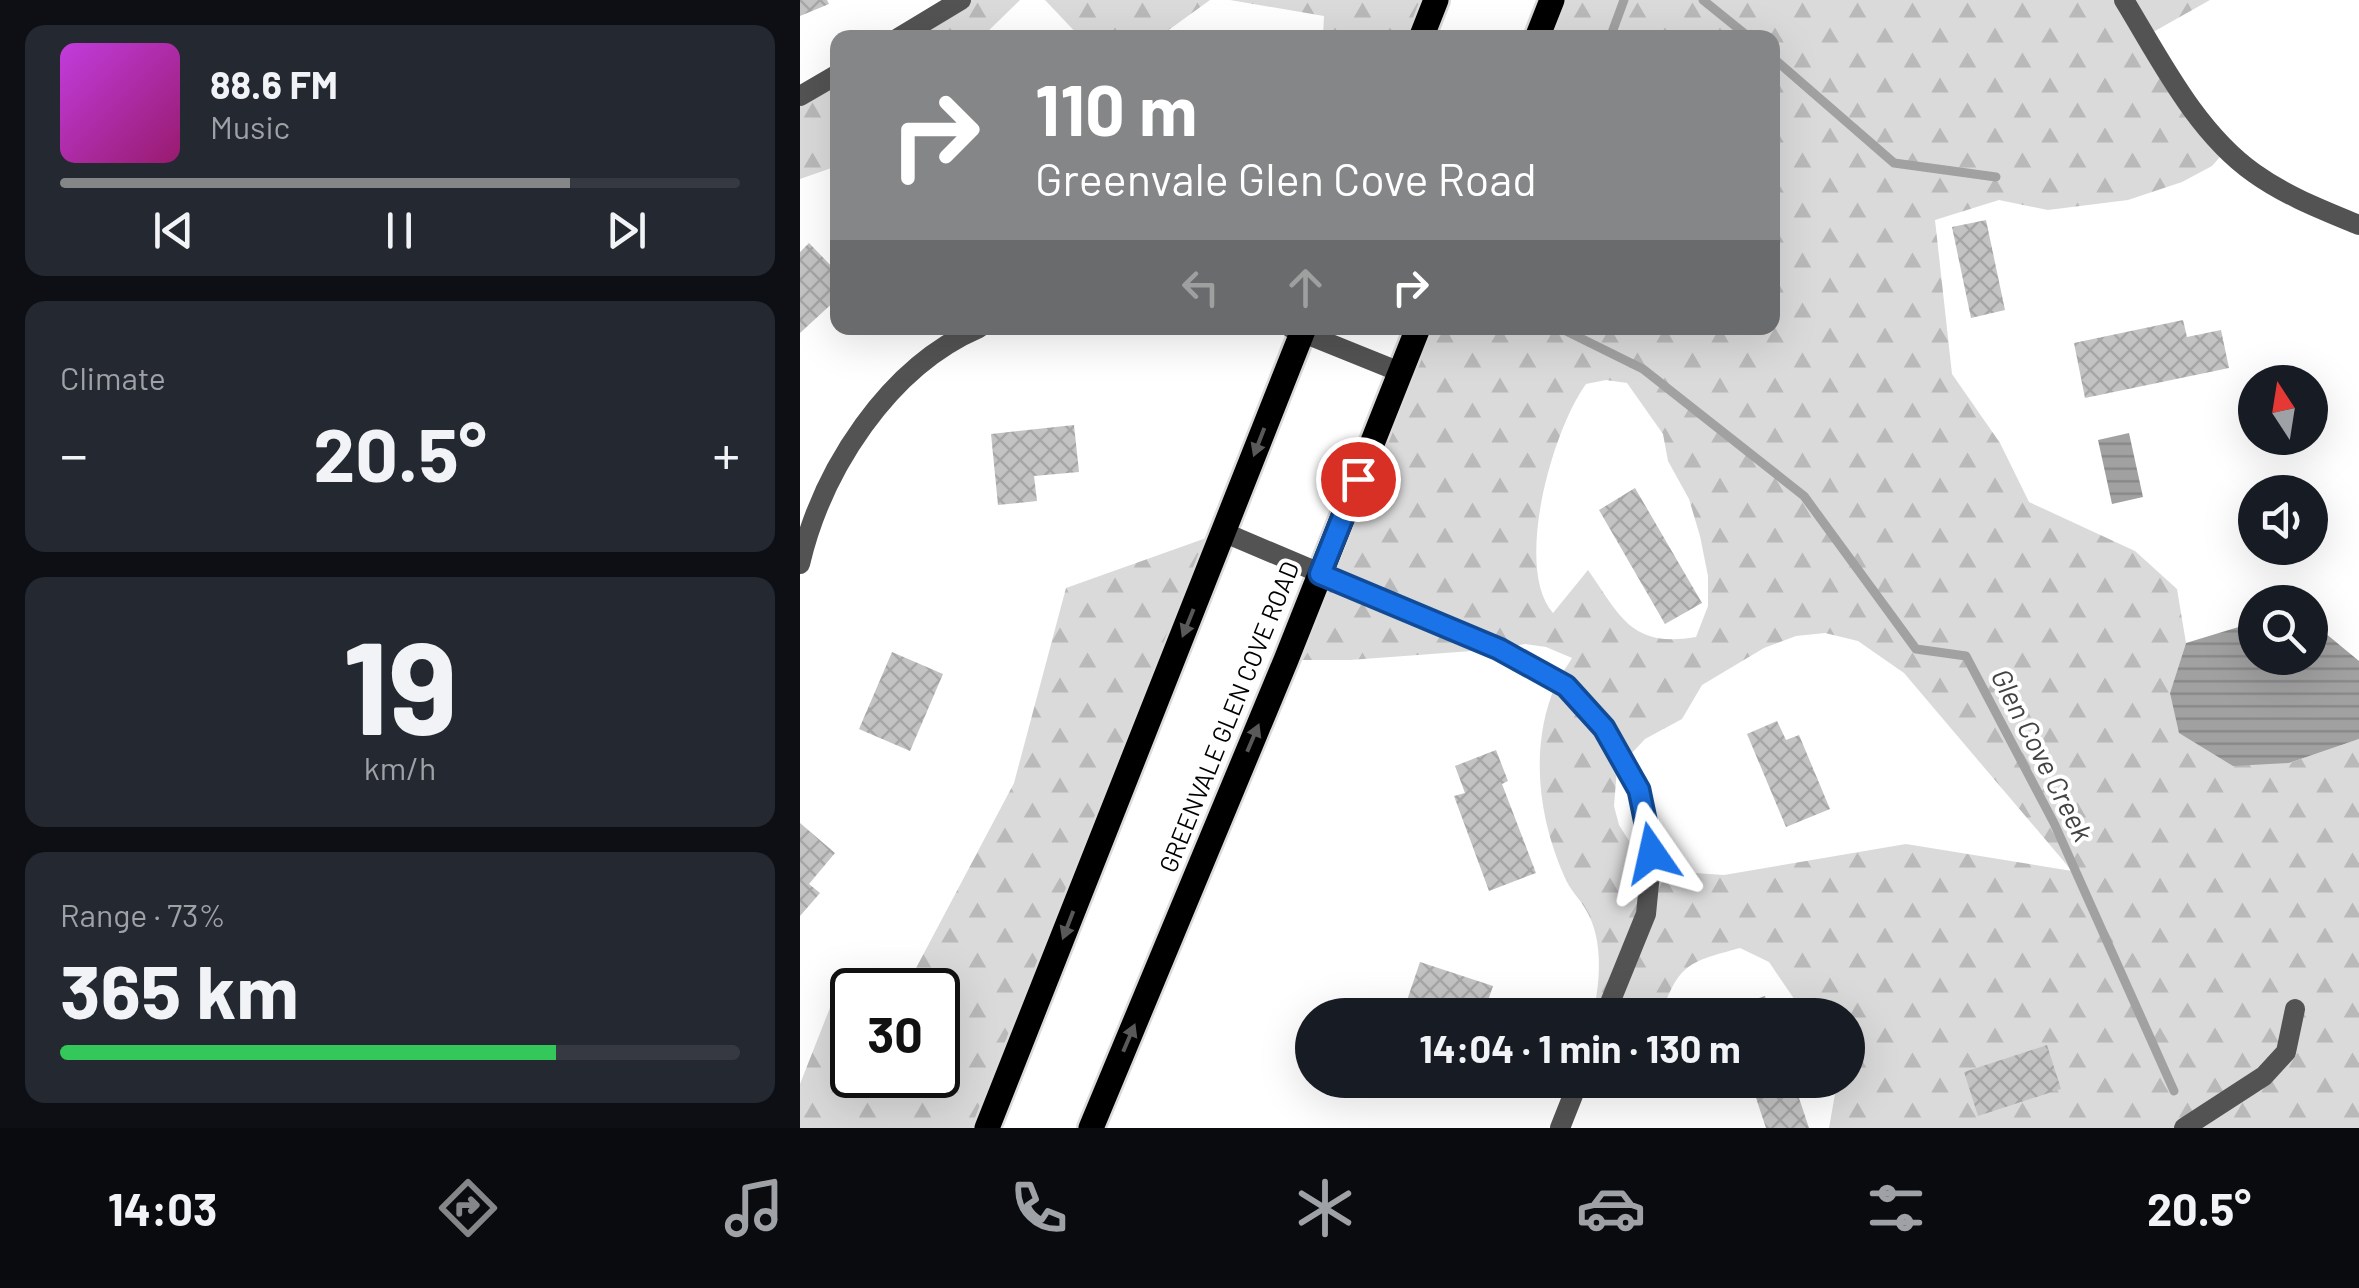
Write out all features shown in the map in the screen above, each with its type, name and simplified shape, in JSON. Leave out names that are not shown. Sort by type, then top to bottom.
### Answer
[{"type":"main road","points":[[1424,30],[1436,0]]},
{"type":"main road","points":[[1540,30],[1552,0]]},
{"type":"main road","points":[[987,1128],[1224,532],[1297,335]]},
{"type":"main road","name":"GREENVALE GLEN COVE ROAD","points":[[1091,1128],[1415,335]]},
{"type":"street","points":[[911,30],[961,0]]},
{"type":"street","points":[[2124,0],[2184,98],[2227,149],[2253,172],[2300,200],[2359,225]]},
{"type":"street","points":[[800,96],[830,79]]},
{"type":"street","points":[[800,564],[826,484],[870,415],[924,363],[968,335]]},
{"type":"street","points":[[1313,335],[1400,372]]},
{"type":"street","points":[[1224,532],[1499,649],[1566,686],[1604,728],[1639,790],[1652,853],[1646,914],[1612,998]]},
{"type":"street","points":[[2184,1128],[2264,1076],[2286,1052],[2295,1008]]},
{"type":"street","points":[[1560,1128],[1572,1098]]},
{"type":"green space","points":[[961,0],[1020,0],[989,30],[911,30]]},
{"type":"green space","points":[[1045,0],[1210,0],[1169,30],[1073,30]]},
{"type":"green space","points":[[1230,0],[1436,0],[1424,30],[1323,30],[1324,16]]},
{"type":"green space","points":[[1552,0],[2210,0],[2146,36],[2227,149],[2212,166],[2182,182],[2128,200],[2048,210],[1999,200],[1935,220],[1952,374],[2000,443],[2029,502],[2135,551],[2177,589],[2186,643],[2170,693],[2289,763],[2359,739],[2359,1128],[1829,1128],[1834,1098],[1865,1098],[1865,998],[1793,998],[1769,962],[1740,948],[1688,967],[1668,998],[1596,998],[1599,975],[1596,934],[1556,855],[1540,782],[1542,732],[1548,708],[1572,658],[1546,647],[1525,644],[1350,660],[1286,660],[1415,335],[1780,335],[1780,30],[1540,30]],"holes":[[[1606,380],[1627,383],[1663,434],[1668,461],[1689,499],[1708,576],[1708,606],[1696,637],[1656,638],[1642,633],[1620,615],[1588,570],[1553,613],[1542,592],[1537,532],[1551,464],[1573,405],[1586,384]],[[1825,633],[1858,641],[1904,673],[2072,871],[1906,844],[1724,875],[1695,873],[1633,847],[1619,825],[1614,806],[1617,769],[1645,739],[1682,719],[1702,685],[1764,648],[1796,636]]]},
{"type":"green space","points":[[830,78],[830,168],[800,179],[800,96]]},
{"type":"green space","points":[[1223,532],[987,1128],[800,1128],[800,1084],[830,1008],[830,1098],[960,1098],[960,968],[916,968],[1014,783],[1066,588]]},
{"type":"shaded area","points":[[2129,433],[2143,497],[2112,504],[2098,440]]},
{"type":"shaded area","points":[[2238,627],[2238,675],[2328,675],[2328,635],[2359,661],[2359,739],[2289,763],[2233,766],[2179,733],[2170,693],[2186,643]]},
{"type":"building","points":[[800,0],[827,0],[829,4],[800,16]]},
{"type":"building","points":[[1986,220],[2005,310],[1971,318],[1952,227]]},
{"type":"building","points":[[809,243],[830,265],[830,305],[800,333],[800,252]]},
{"type":"building","points":[[2183,320],[2187,337],[2221,330],[2229,368],[2085,398],[2074,343]]},
{"type":"building","points":[[1074,425],[1079,472],[1034,476],[1037,501],[998,505],[991,434]]},
{"type":"building","points":[[1635,488],[1702,603],[1665,624],[1599,510]]},
{"type":"building","points":[[892,652],[943,674],[910,751],[859,729]]},
{"type":"building","points":[[1777,721],[1786,740],[1799,735],[1830,809],[1786,827],[1747,734]]},
{"type":"building","points":[[1496,750],[1508,781],[1502,784],[1536,873],[1489,891],[1454,796],[1465,793],[1455,766]]},
{"type":"building","points":[[800,823],[835,853],[809,884],[820,893],[800,916]]},
{"type":"building","points":[[1420,962],[1493,986],[1489,998],[1408,998]]},
{"type":"building","points":[[2047,1045],[2061,1089],[1978,1116],[1964,1072]]},
{"type":"building","points":[[1756,1098],[1799,1098],[1809,1128],[1766,1128]]},
{"type":"waterway","name":"Glen Cove Creek","points":[[1613,30],[1624,0]]},
{"type":"waterway","points":[[1703,0],[1740,30]]},
{"type":"waterway","points":[[1780,64],[1894,163],[1996,177]]},
{"type":"waterway","name":"Glen Cove Creek","points":[[1574,335],[1643,369],[1804,496],[1916,649],[1966,656],[2054,823],[2174,1091]]},
{"type":"route","points":[[1358,479],[1320,574],[1499,649],[1566,686],[1604,728],[1639,790],[1652,853]]}]
